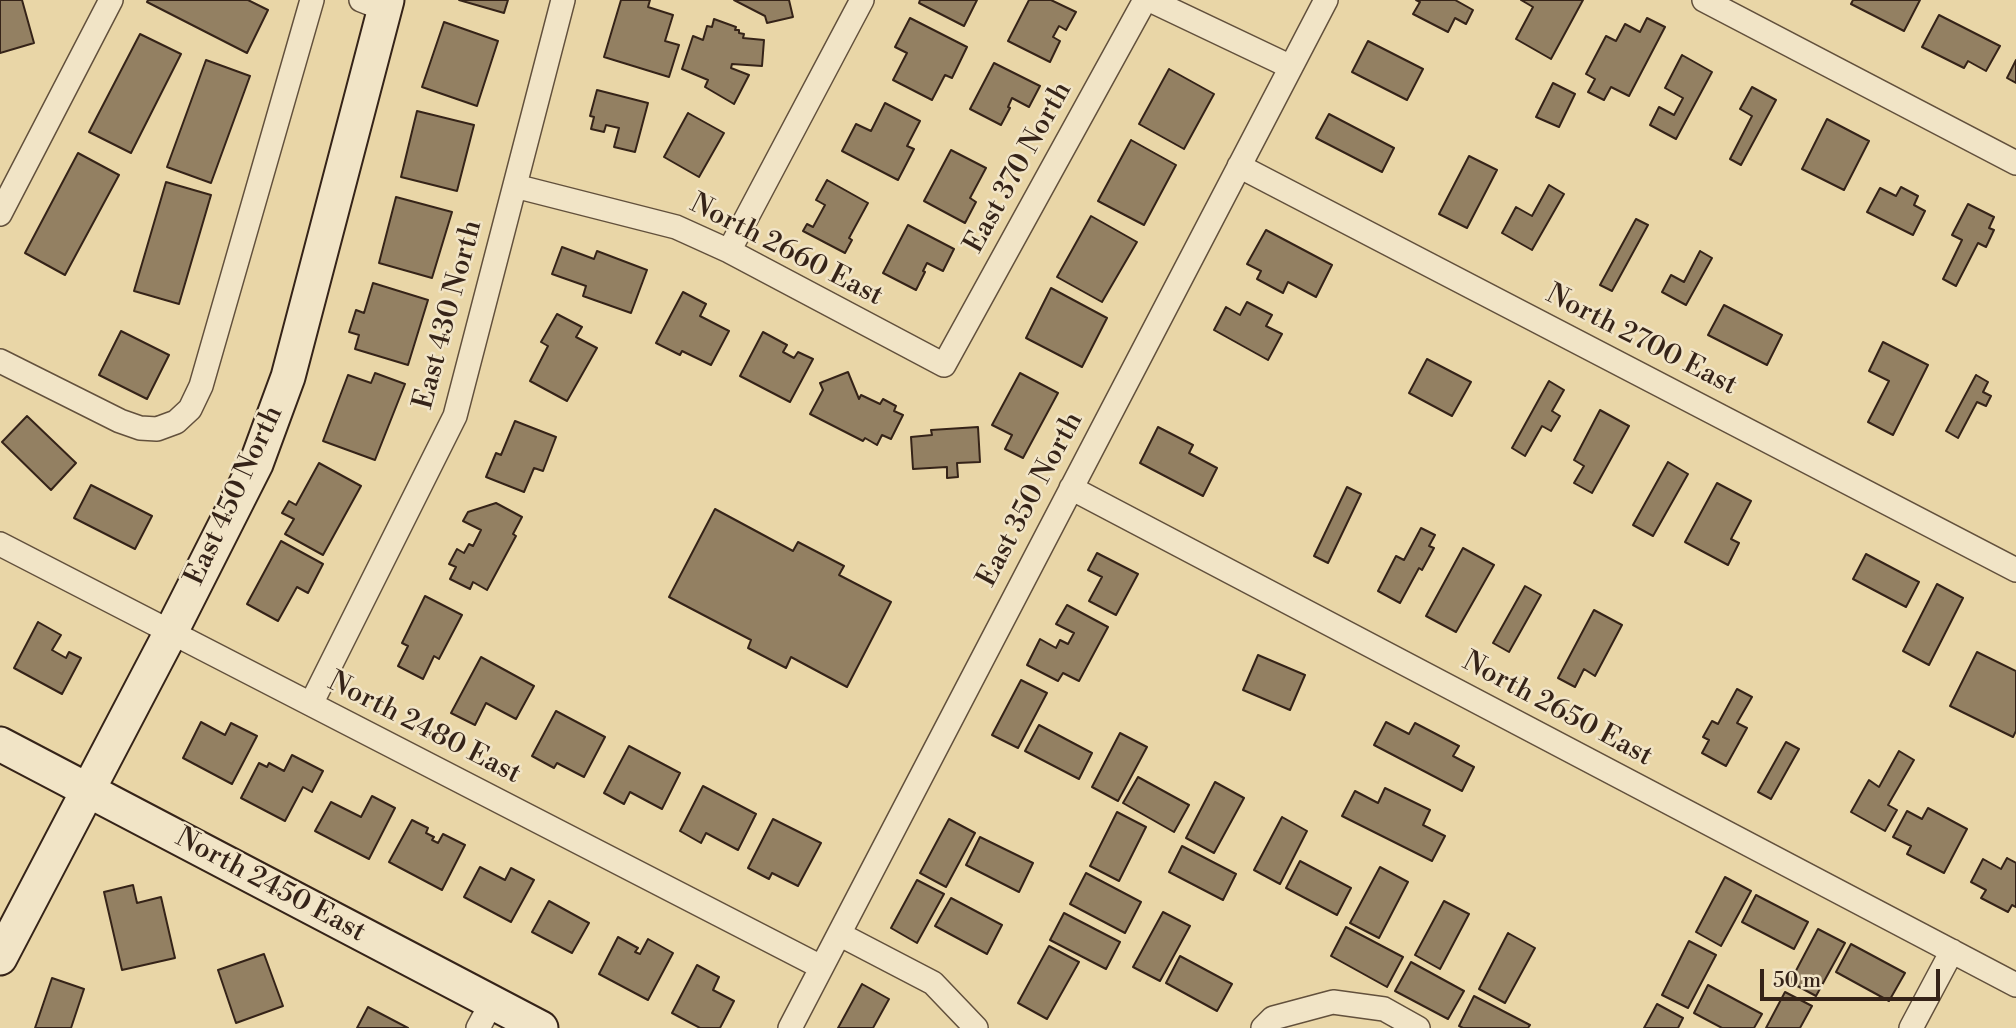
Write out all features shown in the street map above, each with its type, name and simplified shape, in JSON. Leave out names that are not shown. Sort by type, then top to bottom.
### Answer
[{"type":"street","points":[[0,214],[111,0]]},
{"type":"street","points":[[0,361],[120,421],[140,428],[157,429],[176,422],[190,409],[201,386],[312,0]]},
{"type":"street","name":"East 430 North","points":[[311,705],[455,416],[563,0]]},
{"type":"street","points":[[729,251],[862,0]]},
{"type":"street","points":[[1148,0],[1291,67]]},
{"type":"street","name":"East 370 North","points":[[944,365],[1148,0]]},
{"type":"street","name":"East 350 North","points":[[790,1028],[1326,0]]},
{"type":"street","points":[[1704,0],[2016,163]]},
{"type":"street","name":"East 450 North","points":[[0,958],[256,464],[288,377],[378,3]]},
{"type":"street","name":"North 2700 East","points":[[1239,166],[2016,570]]},
{"type":"street","name":"North 2660 East","points":[[515,186],[676,227],[729,251],[944,365]]},
{"type":"street","name":"North 2650 East","points":[[1071,488],[2016,985]]},
{"type":"street","name":"North 2480 East","points":[[0,544],[821,967]]},
{"type":"street","name":"North 2450 East","points":[[0,744],[88,790],[485,1015],[541,1028]]},
{"type":"street","points":[[839,934],[933,983],[976,1028]]},
{"type":"street","points":[[1911,1028],[1952,951]]},
{"type":"street","points":[[1263,1028],[1273,1018],[1333,1002],[1384,1009],[1418,1028]]},
{"type":"building","points":[[0,0],[22,0],[34,43],[0,53]]},
{"type":"building","points":[[248,0],[268,10],[247,53],[147,2]]},
{"type":"building","points":[[459,0],[508,0],[504,13]]},
{"type":"building","points":[[621,0],[650,0],[648,7],[673,15],[665,41],[679,45],[669,77],[604,57]]},
{"type":"building","points":[[734,0],[789,0],[793,17],[767,23],[765,16]]},
{"type":"building","points":[[920,0],[977,0],[964,26],[919,3]]},
{"type":"building","points":[[1029,0],[1051,0],[1076,12],[1066,30],[1059,26],[1053,37],[1060,41],[1050,62],[1008,41]]},
{"type":"building","points":[[1416,0],[1455,0],[1473,10],[1466,24],[1455,18],[1448,32],[1413,14],[1420,2]]},
{"type":"building","points":[[1521,0],[1583,0],[1551,59],[1516,39],[1533,7]]},
{"type":"building","points":[[1853,0],[1920,0],[1904,31],[1851,4]]},
{"type":"building","points":[[1939,15],[2000,46],[1986,71],[1968,61],[1964,68],[1922,47]]},
{"type":"building","points":[[910,18],[967,47],[952,78],[945,75],[932,100],[893,80],[907,53],[895,47]]},
{"type":"building","points":[[1647,18],[1665,27],[1629,96],[1611,87],[1604,100],[1588,92],[1595,79],[1586,74],[1606,36],[1616,41],[1625,24],[1640,32]]},
{"type":"building","points":[[714,19],[736,27],[735,30],[744,34],[743,38],[764,40],[762,66],[732,64],[731,68],[749,75],[734,104],[705,87],[708,80],[682,69],[693,36],[703,40],[707,26],[712,27]]},
{"type":"building","points":[[444,22],[498,41],[477,106],[422,87]]},
{"type":"building","points":[[140,34],[181,54],[131,153],[89,132]]},
{"type":"building","points":[[1368,41],[1423,69],[1407,100],[1352,72]]},
{"type":"building","points":[[1682,55],[1712,72],[1676,139],[1650,125],[1659,107],[1674,115],[1683,98],[1665,88]]},
{"type":"building","points":[[206,60],[250,76],[211,183],[167,167]]},
{"type":"building","points":[[2016,60],[2016,83],[2007,78]]},
{"type":"building","points":[[994,63],[1040,86],[1029,107],[1012,98],[1001,125],[970,109]]},
{"type":"building","points":[[1169,69],[1214,94],[1184,149],[1139,124]]},
{"type":"building","points":[[1553,83],[1575,94],[1559,127],[1536,117]]},
{"type":"building","points":[[1752,87],[1776,100],[1741,165],[1730,159],[1752,116],[1740,109]]},
{"type":"building","points":[[597,90],[648,103],[635,152],[614,147],[619,128],[606,125],[604,132],[591,129],[594,117],[590,116]]},
{"type":"building","points":[[885,103],[920,121],[907,146],[914,149],[898,180],[842,151],[856,124],[871,131]]},
{"type":"building","points":[[417,111],[474,125],[457,191],[401,177]]},
{"type":"building","points":[[688,113],[724,133],[699,177],[664,157]]},
{"type":"building","points":[[1329,114],[1394,148],[1382,172],[1316,138]]},
{"type":"building","points":[[1827,119],[1869,141],[1844,190],[1802,169]]},
{"type":"building","points":[[1131,140],[1176,165],[1144,225],[1098,201]]},
{"type":"building","points":[[951,150],[986,168],[970,198],[976,202],[965,223],[924,201]]},
{"type":"building","points":[[78,153],[119,175],[65,275],[25,253]]},
{"type":"building","points":[[1469,156],[1497,170],[1467,228],[1439,214]]},
{"type":"building","points":[[827,180],[868,203],[849,238],[852,240],[845,253],[803,231],[807,224],[813,227],[825,205],[816,200]]},
{"type":"building","points":[[166,182],[211,195],[179,304],[134,291]]},
{"type":"building","points":[[1549,185],[1564,194],[1532,250],[1502,233],[1516,207],[1532,216]]},
{"type":"building","points":[[1901,187],[1918,196],[1914,205],[1925,211],[1913,235],[1867,212],[1880,188],[1896,196]]},
{"type":"building","points":[[396,197],[452,212],[432,278],[379,263]]},
{"type":"building","points":[[1968,204],[1994,217],[1989,228],[1994,230],[1986,247],[1978,243],[1956,286],[1943,279],[1962,240],[1952,235]]},
{"type":"building","points":[[1091,216],[1137,242],[1102,302],[1057,277]]},
{"type":"building","points":[[1636,219],[1648,225],[1612,291],[1600,285]]},
{"type":"building","points":[[908,225],[954,249],[943,271],[927,263],[916,290],[883,273]]},
{"type":"building","points":[[1266,230],[1332,265],[1316,297],[1288,282],[1283,293],[1257,279],[1261,271],[1247,264]]},
{"type":"building","points":[[562,247],[594,259],[597,251],[647,270],[631,313],[583,296],[586,286],[552,274]]},
{"type":"building","points":[[1700,251],[1712,258],[1686,305],[1662,292],[1671,275],[1684,282]]},
{"type":"building","points":[[373,283],[428,300],[408,365],[355,349],[359,335],[349,332],[356,310],[364,313]]},
{"type":"building","points":[[1051,288],[1107,318],[1082,367],[1026,338]]},
{"type":"building","points":[[683,292],[706,304],[700,316],[729,331],[711,365],[682,351],[680,355],[656,343]]},
{"type":"building","points":[[1247,302],[1272,315],[1266,326],[1282,334],[1268,360],[1214,330],[1226,307],[1240,315]]},
{"type":"building","points":[[1724,305],[1782,335],[1767,365],[1708,335]]},
{"type":"building","points":[[557,314],[582,327],[576,337],[597,348],[567,401],[530,381],[548,346],[541,342]]},
{"type":"building","points":[[121,331],[169,355],[147,399],[99,375]]},
{"type":"building","points":[[763,332],[787,345],[783,352],[794,358],[798,352],[813,359],[790,402],[740,376]]},
{"type":"building","points":[[1883,342],[1928,365],[1893,435],[1868,422],[1889,381],[1869,371]]},
{"type":"building","points":[[1427,359],[1471,382],[1452,416],[1409,393]]},
{"type":"building","points":[[848,372],[859,399],[861,395],[880,404],[883,399],[896,406],[894,411],[903,415],[891,439],[882,435],[877,445],[865,438],[863,441],[810,414],[823,390],[820,383]]},
{"type":"building","points":[[375,373],[405,384],[375,460],[323,441],[348,375],[371,383]]},
{"type":"building","points":[[1020,373],[1058,393],[1023,458],[1005,449],[1012,435],[992,425]]},
{"type":"building","points":[[1976,375],[1988,382],[1983,392],[1991,396],[1986,406],[1977,402],[1958,438],[1946,431]]},
{"type":"building","points":[[1549,381],[1564,390],[1552,411],[1560,416],[1551,431],[1542,426],[1525,456],[1512,448]]},
{"type":"building","points":[[1600,410],[1629,426],[1592,493],[1574,483],[1584,466],[1574,460]]},
{"type":"building","points":[[27,416],[76,463],[51,490],[2,442]]},
{"type":"building","points":[[515,421],[556,437],[543,471],[534,468],[524,492],[486,477],[496,453],[501,455]]},
{"type":"building","points":[[978,427],[980,462],[957,463],[958,477],[947,478],[947,467],[913,469],[911,437],[932,435],[931,430]]},
{"type":"building","points":[[1158,427],[1193,445],[1189,453],[1217,468],[1203,496],[1140,463]]},
{"type":"building","points":[[1668,462],[1688,474],[1653,536],[1633,525]]},
{"type":"building","points":[[319,463],[361,486],[323,555],[285,534],[294,519],[282,513],[289,501],[296,505]]},
{"type":"building","points":[[1717,483],[1751,501],[1731,539],[1739,543],[1728,565],[1685,542]]},
{"type":"building","points":[[91,485],[152,516],[135,549],[74,518]]},
{"type":"building","points":[[1347,487],[1361,494],[1328,563],[1314,556]]},
{"type":"building","points":[[496,503],[522,517],[513,534],[516,536],[487,590],[473,582],[470,589],[450,579],[456,567],[449,564],[457,549],[464,553],[469,544],[473,546],[481,530],[463,521],[468,512]]},
{"type":"building","points":[[715,509],[793,551],[798,542],[844,566],[839,575],[891,602],[847,687],[791,657],[786,668],[748,648],[751,640],[669,597]]},
{"type":"building","points":[[1421,528],[1435,535],[1429,546],[1434,548],[1422,570],[1419,568],[1400,603],[1378,591],[1396,556],[1404,560]]},
{"type":"building","points":[[281,541],[323,564],[308,593],[297,587],[278,621],[247,604]]},
{"type":"building","points":[[1463,548],[1494,565],[1456,632],[1426,616]]},
{"type":"building","points":[[1097,553],[1138,574],[1116,615],[1089,601],[1102,577],[1088,570]]},
{"type":"building","points":[[1866,554],[1919,582],[1906,607],[1853,579]]},
{"type":"building","points":[[1937,584],[1963,598],[1929,665],[1903,651]]},
{"type":"building","points":[[1525,586],[1541,595],[1509,652],[1493,643]]},
{"type":"building","points":[[425,596],[462,615],[439,659],[434,656],[423,679],[398,666],[408,646],[402,643]]},
{"type":"building","points":[[1067,605],[1108,627],[1079,681],[1063,673],[1058,681],[1027,665],[1040,639],[1056,648],[1060,640],[1068,644],[1074,633],[1056,624]]},
{"type":"building","points":[[1594,610],[1622,625],[1595,676],[1584,669],[1575,687],[1558,678]]},
{"type":"building","points":[[38,622],[61,635],[52,650],[66,658],[69,652],[81,658],[62,694],[14,668]]},
{"type":"building","points":[[1977,652],[2016,671],[2016,731],[2013,737],[1950,706]]},
{"type":"building","points":[[1258,655],[1305,675],[1290,710],[1243,690]]},
{"type":"building","points":[[481,657],[534,686],[516,719],[486,703],[475,725],[451,713]]},
{"type":"building","points":[[1021,680],[1047,693],[1018,748],[992,735]]},
{"type":"building","points":[[1737,689],[1752,697],[1737,723],[1747,728],[1726,766],[1702,753],[1709,740],[1703,737],[1712,721],[1718,724]]},
{"type":"building","points":[[556,711],[605,737],[584,777],[557,763],[554,768],[532,756]]},
{"type":"building","points":[[201,722],[225,735],[231,723],[257,736],[232,784],[183,758]]},
{"type":"building","points":[[1386,722],[1409,734],[1415,723],[1459,746],[1453,756],[1474,767],[1462,791],[1374,745]]},
{"type":"building","points":[[1039,725],[1092,753],[1079,779],[1025,751]]},
{"type":"building","points":[[1120,733],[1147,747],[1118,801],[1092,787]]},
{"type":"building","points":[[1786,742],[1799,749],[1771,799],[1758,792]]},
{"type":"building","points":[[629,746],[680,773],[662,809],[630,792],[624,804],[604,793]]},
{"type":"building","points":[[1899,751],[1914,760],[1888,805],[1897,810],[1885,831],[1851,812],[1869,780],[1879,787]]},
{"type":"building","points":[[292,755],[323,771],[312,792],[303,787],[285,821],[241,798],[259,763],[267,767],[269,763],[284,771]]},
{"type":"building","points":[[1138,777],[1189,805],[1174,832],[1123,803]]},
{"type":"building","points":[[1215,782],[1244,798],[1214,853],[1186,838]]},
{"type":"building","points":[[703,786],[756,814],[738,850],[706,833],[701,843],[680,831]]},
{"type":"building","points":[[1385,788],[1430,810],[1423,825],[1445,836],[1432,861],[1342,816],[1355,791],[1378,803]]},
{"type":"building","points":[[372,796],[395,808],[369,859],[315,831],[331,802],[361,817]]},
{"type":"building","points":[[1928,808],[1967,829],[1944,873],[1907,854],[1911,846],[1893,837],[1907,811],[1922,819]]},
{"type":"building","points":[[1117,812],[1146,827],[1119,881],[1090,866]]},
{"type":"building","points":[[1282,817],[1307,831],[1280,884],[1254,870]]},
{"type":"building","points":[[773,819],[821,843],[798,886],[772,873],[769,879],[748,868]]},
{"type":"building","points":[[949,819],[975,833],[946,887],[920,873]]},
{"type":"building","points":[[412,820],[428,828],[426,833],[438,843],[443,834],[465,845],[442,890],[389,862]]},
{"type":"building","points":[[980,837],[1033,863],[1019,892],[966,865]]},
{"type":"building","points":[[1182,846],[1236,874],[1223,900],[1169,872]]},
{"type":"building","points":[[2007,858],[2016,863],[2016,907],[2012,905],[2008,912],[1981,898],[1986,890],[1971,882],[1983,859],[2001,869]]},
{"type":"building","points":[[1300,861],[1351,888],[1337,915],[1286,888]]},
{"type":"building","points":[[480,867],[505,880],[511,868],[534,880],[511,922],[464,897]]},
{"type":"building","points":[[1380,867],[1408,882],[1379,938],[1350,923]]},
{"type":"building","points":[[1086,873],[1141,902],[1125,933],[1070,904]]},
{"type":"building","points":[[1725,877],[1751,891],[1721,946],[1696,932]]},
{"type":"building","points":[[917,880],[944,894],[917,943],[891,928]]},
{"type":"building","points":[[133,885],[137,903],[161,897],[175,958],[122,970],[104,892]]},
{"type":"building","points":[[1756,895],[1808,922],[1794,949],[1742,922]]},
{"type":"building","points":[[951,898],[1002,925],[987,954],[935,926]]},
{"type":"building","points":[[549,901],[589,923],[572,953],[532,932]]},
{"type":"building","points":[[1444,901],[1469,914],[1440,969],[1415,955]]},
{"type":"building","points":[[1163,912],[1190,926],[1160,981],[1133,967]]},
{"type":"building","points":[[1064,913],[1120,942],[1106,969],[1050,940]]},
{"type":"building","points":[[1346,927],[1403,957],[1387,987],[1331,956]]},
{"type":"building","points":[[1818,929],[1845,943],[1816,996],[1790,982]]},
{"type":"building","points":[[1508,933],[1535,948],[1505,1003],[1479,989]]},
{"type":"building","points":[[618,937],[638,948],[635,952],[640,954],[648,939],[673,953],[648,1000],[599,974]]},
{"type":"building","points":[[1689,941],[1716,955],[1688,1008],[1662,995]]},
{"type":"building","points":[[1851,944],[1905,973],[1889,1001],[1836,972]]},
{"type":"building","points":[[1049,946],[1079,962],[1047,1019],[1018,1003]]},
{"type":"building","points":[[264,954],[283,1006],[236,1023],[218,970]]},
{"type":"building","points":[[1180,956],[1232,984],[1217,1011],[1166,983]]},
{"type":"building","points":[[1411,962],[1464,991],[1448,1019],[1395,991]]},
{"type":"building","points":[[697,965],[719,977],[713,990],[734,1001],[720,1028],[700,1028],[672,1013]]},
{"type":"building","points":[[52,978],[84,989],[71,1028],[35,1028]]},
{"type":"building","points":[[862,984],[889,999],[873,1028],[838,1028]]},
{"type":"building","points":[[1708,985],[1762,1014],[1754,1028],[1722,1028],[1694,1013]]},
{"type":"building","points":[[1785,992],[1812,1006],[1800,1028],[1766,1028]]},
{"type":"building","points":[[1474,996],[1530,1025],[1528,1028],[1459,1026]]},
{"type":"building","points":[[1657,1004],[1683,1018],[1678,1028],[1644,1028]]},
{"type":"building","points":[[368,1007],[408,1028],[357,1028]]}]
